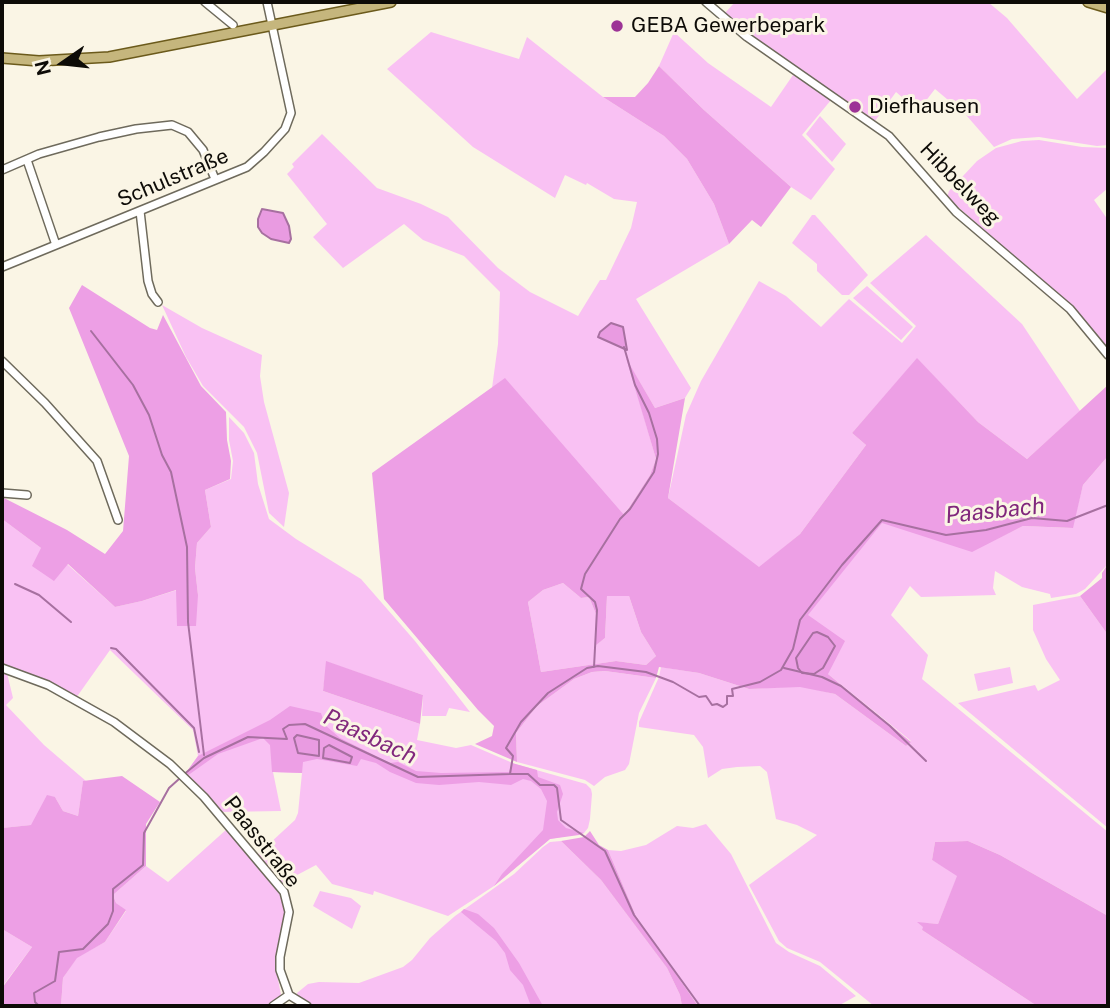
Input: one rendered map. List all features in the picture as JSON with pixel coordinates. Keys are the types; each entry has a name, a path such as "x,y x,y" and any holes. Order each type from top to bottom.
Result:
{"main road":[{"path":"2,58 39,61 109,57 391,2"},
{"path":"1088,2 1108,8"}],"street":[{"path":"205,2 233,25"},
{"path":"267,2 272,25"},
{"name":"Hibbelweg","path":"706,2 757,44 889,136 956,212 1070,309 1108,355"},
{"name":"Schulstraße","path":"2,267 247,167 264,152 285,129 290,120 291,106 272,25"},
{"path":"2,170 39,154 99,137 172,125 188,132 203,150 215,179"},
{"path":"27,160 56,245"},
{"path":"140,211 148,281 158,302"},
{"path":"2,361 54,412 97,461 118,520"},
{"path":"2,493 27,495"},
{"name":"Paasstraße","path":"2,668 48,685 114,722 186,779 284,892 289,912 280,970 289,995"},
{"path":"273,1006 289,995 307,1006"}],"shaded area":[{"path":"735,2 988,2 1007,18 1077,99 1108,68 1108,145 1097,146 1039,137 1012,139 994,147 966,115 935,89 918,111 896,92 875,121 782,58 724,14"},
{"path":"431,32 519,59 527,37 603,97 664,136 687,159 714,204 729,244 636,299 691,388 685,398 655,408 628,362 656,459 650,475 623,516 505,379 492,388 498,344 500,292 464,256 423,240 404,224 343,268 313,237 327,224 287,174 294,167 292,164 322,134 377,188 448,217 498,268 530,292 578,316 600,280 606,280 631,228 637,202 614,199 587,183 586,185 565,175 555,198 473,147 387,69"},
{"path":"674,32 708,63 771,107 793,75 831,100 802,135 835,169 811,200 791,187 659,66"},
{"path":"659,66 791,187 761,227 752,220 729,244 714,204 687,159 664,136 603,97 635,97"},
{"path":"820,116 846,144 832,162 806,134"},
{"path":"1039,140 1108,148 1108,188 1094,200 1108,220 1108,351 1060,298 947,197 949,191 977,161 996,148 1022,141"},
{"path":"262,209 283,213 289,226 289,243 271,239 262,233 258,227 258,219"},
{"path":"812,215 815,215 868,275 849,295 842,295 817,271 817,264 792,243"},
{"path":"926,235 1022,324 1080,411 1027,459 978,422 917,359 852,433 866,445 800,534 759,568 668,498 686,415 701,381 759,281 786,296 821,327 849,299 902,343 916,326 870,283"},
{"path":"82,285 150,328 157,330 163,315 201,386 226,412 230,479 205,490 211,527 197,543 196,626 177,626 176,590 115,607 68,564 54,581 32,566 41,548 2,519 2,497 67,530 105,554 123,531 129,456 69,308"},
{"path":"867,286 913,327 901,340 853,298"},
{"path":"162,305 202,328 262,355 260,376 264,402 289,493 284,527 269,513 257,453 244,427 203,386"},
{"path":"611,323 623,327 627,350 598,337"},
{"path":"626,358 655,408 685,398 668,498 759,567 800,534 866,445 852,433 917,358 978,422 1027,459 1108,385 1108,456 1083,485 1073,528 1023,526 972,552 882,523 808,615 845,641 828,674 911,742 906,746 835,694 800,687 749,689 699,673 659,667 656,678 605,671 592,672 574,679 537,706 516,733 517,762 475,744 492,736 494,726 384,599 372,473 505,378 624,515 650,475 656,459","holes":["563,583 581,598 589,597 596,614 595,646 605,638 607,596 629,596 641,632 656,656 646,665 616,661 541,672 528,602 543,590"]},
{"path":"229,417 244,433 254,453 258,484 269,519 361,579 415,641 470,712 449,708 446,716 422,716 423,695 327,662 323,691 420,724 417,740 456,748 471,745 515,764 586,784 592,794 590,819 584,833 550,839 494,886 448,916 374,891 373,895 332,884 316,865 282,883 257,855 295,820 302,773 273,772 281,811 220,812 185,774 198,756 193,730 110,650 76,698 2,667 2,519 41,548 54,580 67,564 115,607 177,590 198,595 195,568 197,543 211,527 205,490 231,479 233,461"},
{"path":"1108,456 1108,564 1085,589 1076,594 1051,598 1050,594 1022,587 995,571 993,588 996,595 921,597 910,586 891,615 928,655 922,679 1108,832 1108,916 1000,855 968,841 935,842 932,860 958,875 938,924 919,923 924,927 922,930 1037,1006 874,1006 820,962 787,948 779,941 749,885 817,835 776,819 767,772 760,766 737,767 722,769 708,778 703,747 694,735 639,727 661,667 699,673 749,689 800,686 835,694 906,746 911,741 828,674 807,615 882,522 972,551 1023,526 1072,528 1083,485"},
{"path":"1108,564 1108,635 1080,596 1102,578"},
{"path":"563,583 581,598 589,597 596,614 596,645 605,638 607,596 629,596 641,632 656,656 646,665 616,661 541,672 528,602 543,590"},
{"path":"1080,596 1108,635 1108,828 958,703 1035,685 1038,691 1060,680 1046,659 1033,630 1033,605"},
{"path":"813,633 828,637 835,646 823,668 814,674 802,673 796,658"},
{"path":"326,661 423,695 420,724 323,691"},
{"path":"1010,667 1013,683 978,691 974,674"},
{"path":"2,671 7,673 13,698 6,705 44,745 86,781 83,782 78,816 63,811 55,797 32,825 2,828"},
{"path":"605,671 656,678 639,713 629,764 625,770 605,777 594,786 585,780 517,762 516,733 537,706 574,679 592,672"},
{"path":"290,706 321,713 325,725 340,738 390,763 398,762 416,771 509,772 512,763 537,770 538,777 560,785 563,794 557,812 558,820 566,828 584,833 550,839 494,886 543,830 547,801 541,789 531,781 523,779 511,785 479,782 439,785 416,783 376,763 361,759 357,766 317,759 303,762 302,773 272,772 270,745 263,738 218,754 187,776 185,774 198,756 270,720"},
{"path":"297,735 319,740 319,756 298,753 294,738"},
{"path":"329,745 352,757 350,763 323,758 324,748"},
{"path":"122,776 160,802 146,824 146,866 113,895 116,903 126,910 105,942 77,958 63,978 61,1006 2,1006 2,988 32,947 2,929 2,828 31,825 47,795 55,797 63,811 78,816 83,781"},
{"path":"706,824 731,854 776,943 820,966 856,996 838,1006 698,1006 636,916 608,850 621,851 646,845 677,826 693,828"},
{"path":"227,829 282,894 287,912 276,969 281,995 270,1006 61,1006 63,978 77,957 105,942 126,911 116,903 113,895 146,866 168,882"},
{"path":"590,831 599,845 608,850 636,916 698,1006 682,1006 680,995 667,968 601,880 561,841 584,837"},
{"path":"561,841 601,880 667,968 680,995 682,1006 314,1006 298,998 297,993 308,984 359,983 403,967 455,916 514,874 550,842"},
{"path":"968,841 1000,855 1108,916 1108,1006 1037,1006 922,930 923,927 917,922 938,924 957,876 932,860 935,842"},
{"path":"320,891 351,898 361,906 352,929 313,906"},
{"path":"464,909 478,914 494,928 519,963 543,1006 531,1006 523,985 510,970 505,953 496,941 461,912"},
{"path":"2,929 32,947 2,987"}],"waterway":[{"path":"91,331 133,385 149,415 162,455 171,472 187,547 188,622 204,755"},
{"path":"594,667 597,610 595,602 581,589 585,574 654,472 658,454 657,439 649,413 635,385 624,347"},
{"name":"Paasbach","path":"183,775 204,758 248,737 287,739 283,729 289,725 305,724 418,777 510,774 513,756 506,748 521,722 548,693 587,668 598,666 646,672 673,682 699,697 706,696 712,705 723,707 727,704 727,696 733,696 732,689 760,682 781,670 793,649 800,620 842,565 882,520 946,535 986,530 1032,518 1067,521 1108,505"},
{"path":"15,584 39,595 71,622"},
{"path":"111,648 116,649 194,728 199,752"},
{"path":"784,668 822,677 841,686 890,726 926,761"},
{"path":"511,774 528,774 540,785 554,785 557,788 561,820 605,851 634,915 700,1006"},
{"name":"Paasbach","path":"39,1006 35,1002 34,993 55,981 59,952 83,949 108,924 113,911 113,889 143,865 144,833 169,788 179,779"}],"place":[{"name":"GEBA Gewerbepark","path":"617,26"},
{"name":"Diefhausen","path":"855,107"}]}
